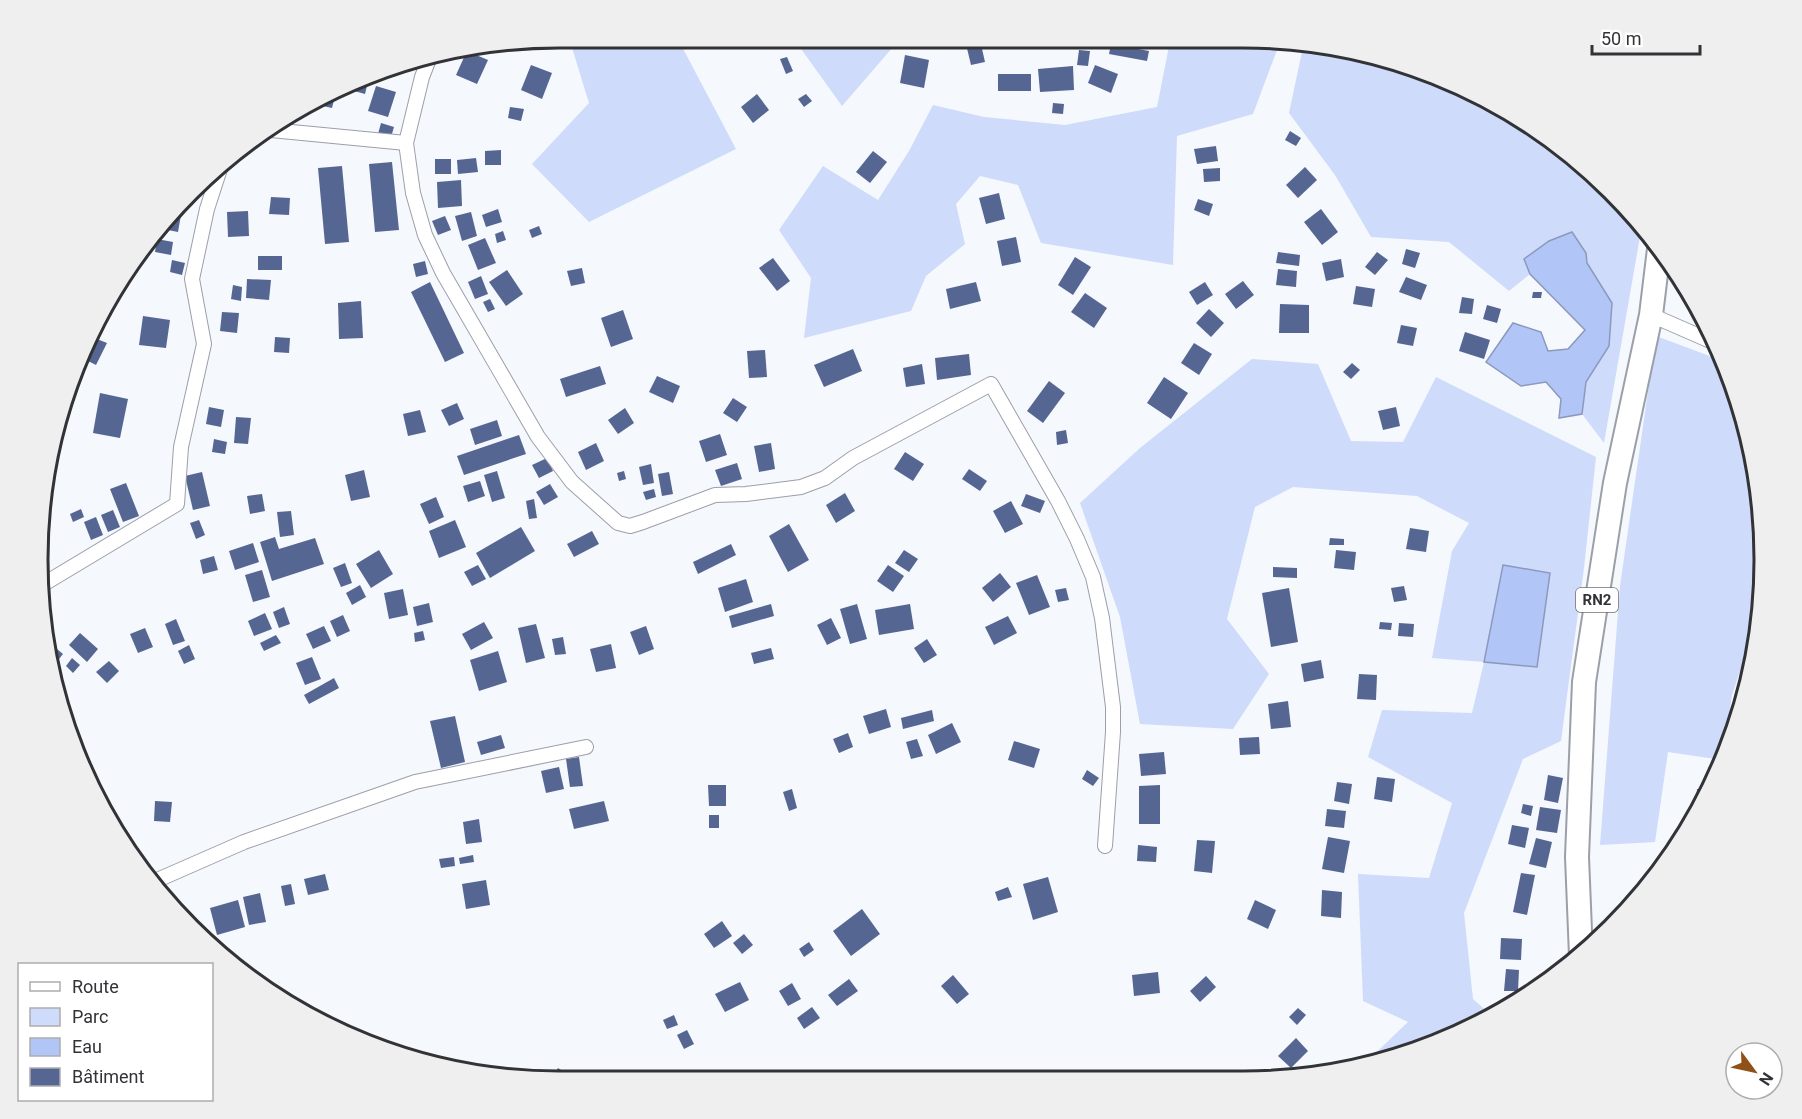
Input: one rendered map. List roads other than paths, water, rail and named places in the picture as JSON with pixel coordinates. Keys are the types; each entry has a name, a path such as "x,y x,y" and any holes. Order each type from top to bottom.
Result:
{"highway":[{"name":"RN2","path":"1580,944 1576,857 1584,682 1615,483 1651,315 1658,261"}],"street":[{"path":"427,65 406,142 413,193 425,235 443,273 538,437 572,482 618,523 630,526 715,495 746,494 801,487 825,478 853,458 991,384 1058,501 1093,577 1102,618 1113,706 1105,846"},
{"path":"280,131 406,142"},
{"path":"49,581 177,504 181,447 204,344 192,279 215,181"},
{"path":"1651,315 1703,338"},
{"path":"160,879 244,842 415,782 586,747"}],"water":[{"path":"1572,232 1586,253 1587,263 1612,303 1609,346 1586,382 1582,414 1559,418 1561,399 1546,382 1521,386 1486,362 1513,323 1541,332 1548,351 1568,349 1585,330 1530,274 1524,259 1549,241"},
{"path":"1503,565 1550,573 1537,667 1484,662"}]}
